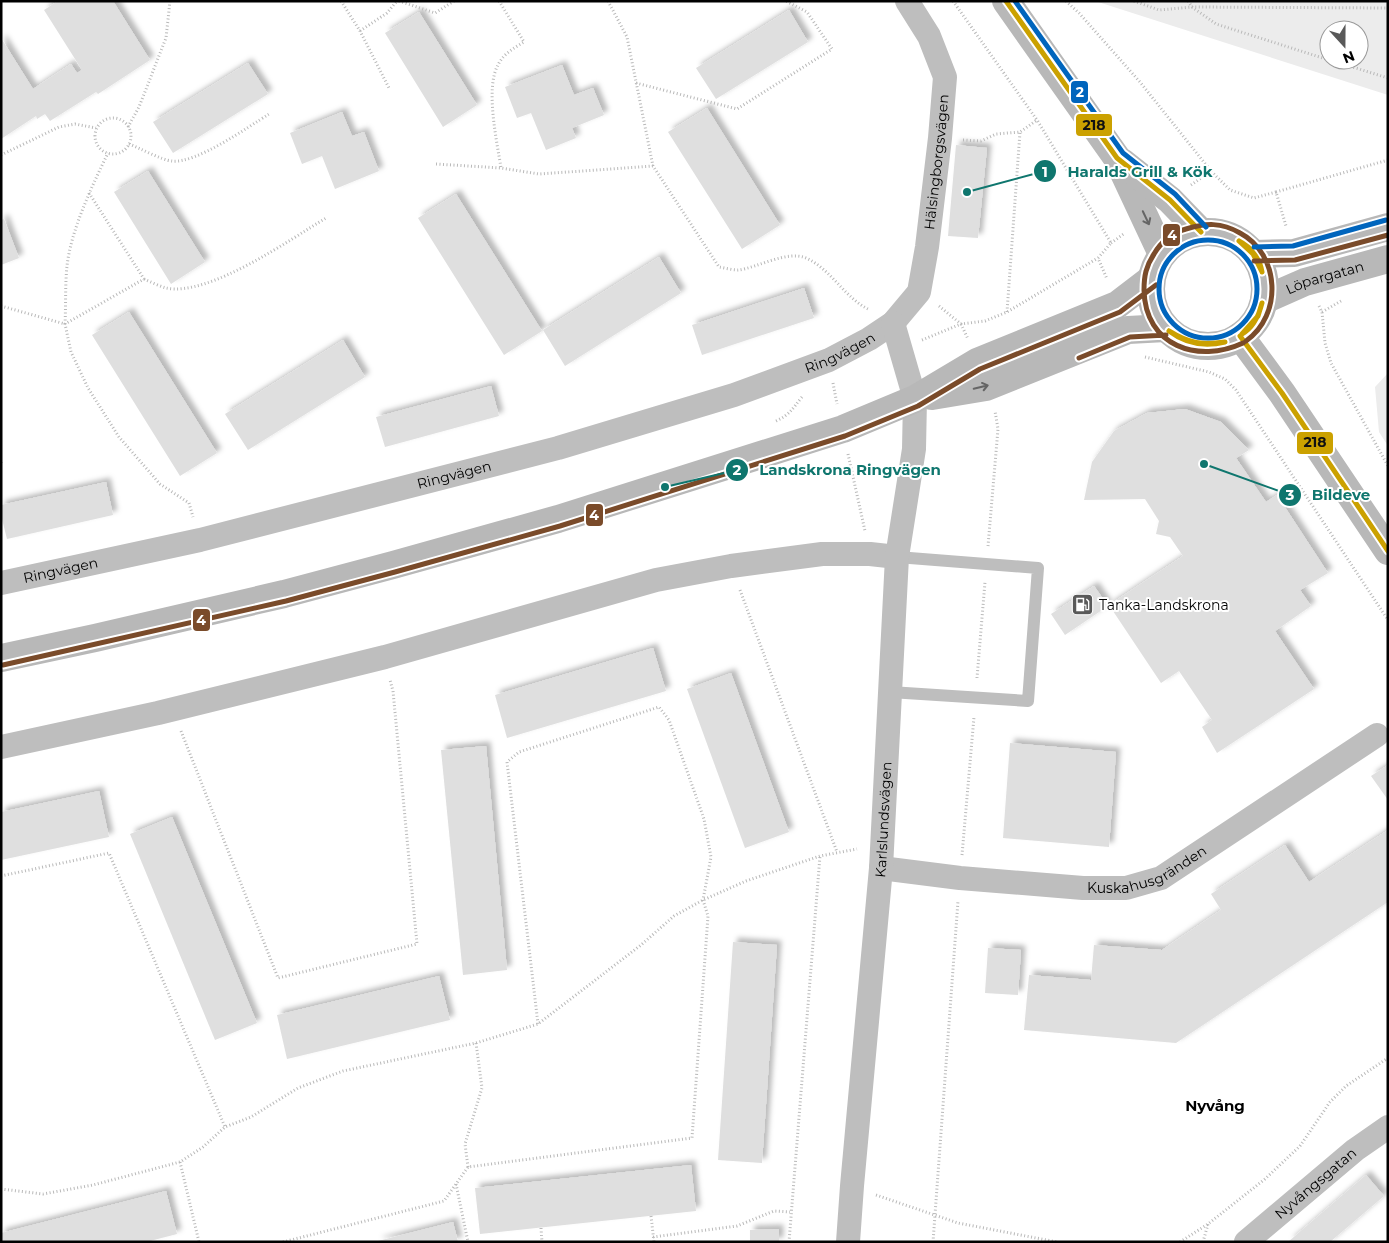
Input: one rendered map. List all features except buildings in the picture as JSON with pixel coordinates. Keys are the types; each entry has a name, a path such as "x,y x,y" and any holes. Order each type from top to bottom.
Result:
{"main road":[{"path":"1006,1 1117,158 1162,254"},
{"path":"1117,158 1170,200 1201,232"},
{"path":"1254,254 1294,253 1388,227"},
{"path":"1201,232 1221,232 1247,246 1254,254 1264,276 1264,300 1262,309 1253,324 1240,336 1218,345 1207,346 1185,341 1166,328 1156,313 1151,296 1151,279 1155,266 1162,254 1180,239 1201,232"},
{"name":"Löpargatan","path":"1264,300 1305,282 1388,258"},
{"path":"981,374 1117,305 1151,279"},
{"path":"1,658 237,605 384,568 558,519 843,429 981,374 1128,330 1166,328"},
{"path":"1240,336 1282,393 1388,551"}],"street":[{"name":"Hälsingborgsvägen","path":"894,323 919,292 927,247 945,77 929,36 907,1"},
{"name":"Karlslundsvägen","path":"848,1242 882,857 897,557 914,449 915,399 894,323"},
{"name":"Ringvägen","path":"1,584 200,540 558,448 734,395 835,370 869,339 894,323"},
{"path":"1,747 174,710 385,657 656,580 731,566 822,554 870,554 897,557"},
{"name":"Kuskahusgränden","path":"882,857 960,878 1083,888 1126,888 1161,878 1377,735"},
{"name":"Nyvångsgatan","path":"1246,1242 1355,1150 1388,1127"}],"lane":[{"path":"890,692 1028,701 1038,568 897,557"}],"path":[{"path":"128,127 139,107 166,38 170,1"},
{"path":"341,1 360,31 388,88"},
{"path":"360,31 387,13 398,1 435,13 454,1"},
{"path":"500,1 524,42 507,52 498,65 492,81 501,168"},
{"path":"608,1 627,37 653,166 719,267 738,270 787,257 804,257 817,265 856,303 894,323"},
{"path":"636,82 737,109 832,49 807,12 786,1"},
{"path":"1066,1 1079,12 1140,82 1211,171 1230,190 1254,198 1388,160"},
{"path":"1134,1 1159,10 1192,7 1388,8"},
{"path":"1188,1 1192,7 1216,24 1319,57"},
{"path":"1362,70 1388,78"},
{"path":"129,144 172,161 190,159 269,114"},
{"path":"114,118 120,120 128,127 131,137 129,144 125,150 118,153 108,153 102,150 96,142 96,128 104,120 114,118"},
{"path":"940,138 980,141 996,134 1020,132 1037,120"},
{"path":"1,155 59,127 75,124 96,128"},
{"path":"1007,312 1020,132"},
{"path":"108,153 89,193 77,225 67,265 65,324 71,352 88,388 119,437 160,484 188,503 200,540"},
{"path":"436,164 501,168 539,174 653,166"},
{"path":"1276,192 1294,253"},
{"path":"89,193 144,279 167,288 186,288 210,282 241,268 326,218"},
{"path":"901,349 962,324 985,320 1007,312 1098,258"},
{"path":"1,306 65,324 144,279"},
{"path":"1305,282 1322,312 1325,343 1331,363 1388,466"},
{"path":"919,292 962,324 995,408 998,429 960,878 932,1242"},
{"path":"835,370 833,384 870,554"},
{"path":"833,384 835,370"},
{"path":"824,387 833,384"},
{"path":"773,422 793,410 805,393"},
{"path":"731,566 837,852"},
{"path":"174,710 184,740 278,978 417,944 393,691 385,657"},
{"path":"468,1167 692,1138 708,916 703,900 711,856 704,819 669,720 660,707 519,752 507,762 538,1024"},
{"path":"1,1189 43,1194 93,1185 180,1162 203,1147 225,1127 251,1116 298,1088 343,1071 476,1043 538,1024 641,945 674,916 703,900 746,881 837,852 882,857"},
{"path":"1,876 108,853 225,1127"},
{"path":"789,1242 820,856"},
{"path":"283,1242 444,1200 468,1167 465,1144 482,1088 476,1043"},
{"path":"1180,1242 1208,1224 1265,1179 1300,1146 1330,1102 1346,1086 1388,1058"},
{"path":"180,1162 199,1242"},
{"path":"456,1184 468,1242"},
{"path":"852,1186 958,1223 1057,1242"},
{"path":"653,1236 737,1226 774,1211 790,1212"},
{"path":"650,1216 654,1242"},
{"path":"1203,1242 1208,1224"},
{"path":"541,1228 542,1242"}],"shaded area":[{"path":"1095,1 1388,1 1388,95"},
{"path":"1388,373 1388,446 1379,432 1375,387"}],"transit line":[{"name":"218","path":"1006,1 1117,158 1170,200 1201,232"},
{"name":"2","path":"1015,1 1123,153 1175,194 1206,227"},
{"name":"2","path":"1254,247 1293,246 1386,220"},
{"name":"4","path":"1243,343 1226,349 1192,350 1177,345 1164,337 1154,325 1147,309 1144,290 1145,276 1147,267 1157,250 1172,236 1193,227 1220,225 1240,233 1253,243 1263,255 1272,285 1271,301 1266,316 1258,330 1246,341"},
{"name":"4","path":"1254,261 1295,260 1388,235"},
{"name":"2","path":"1208,240 1227,244 1242,255 1253,270 1257,289 1253,308 1242,323 1227,334 1208,338 1189,334 1174,323 1163,308 1159,289 1163,270 1174,255 1189,244 1208,240"},
{"name":"218","path":"1239,241 1254,254 1262,272"},
{"name":"218","path":"1239,241 1253,254 1262,272"},
{"name":"4","path":"3,665 286,601 395,572 560,526 845,436 918,406 980,369 1120,312 1156,285"},
{"name":"218","path":"1242,334 1258,316 1262,303"},
{"name":"218","path":"1242,334 1255,321 1262,303"},
{"name":"218","path":"1169,331 1190,341 1225,342"},
{"name":"218","path":"1169,331 1189,342 1203,344 1225,342"},
{"name":"4","path":"1079,358 1130,337 1166,335"},
{"name":"218","path":"1240,336 1282,393 1388,551"}],"place":[{"name":"Haralds Grill & Kök","path":"967,192"},
{"name":"Bildeve","path":"1204,464"},
{"name":"Landskrona Ringvägen","path":"665,487"},
{"name":"Tanka-Landskrona","path":"1083,605"}],"district":[{"name":"Nyvång","path":"1215,1106"}]}
